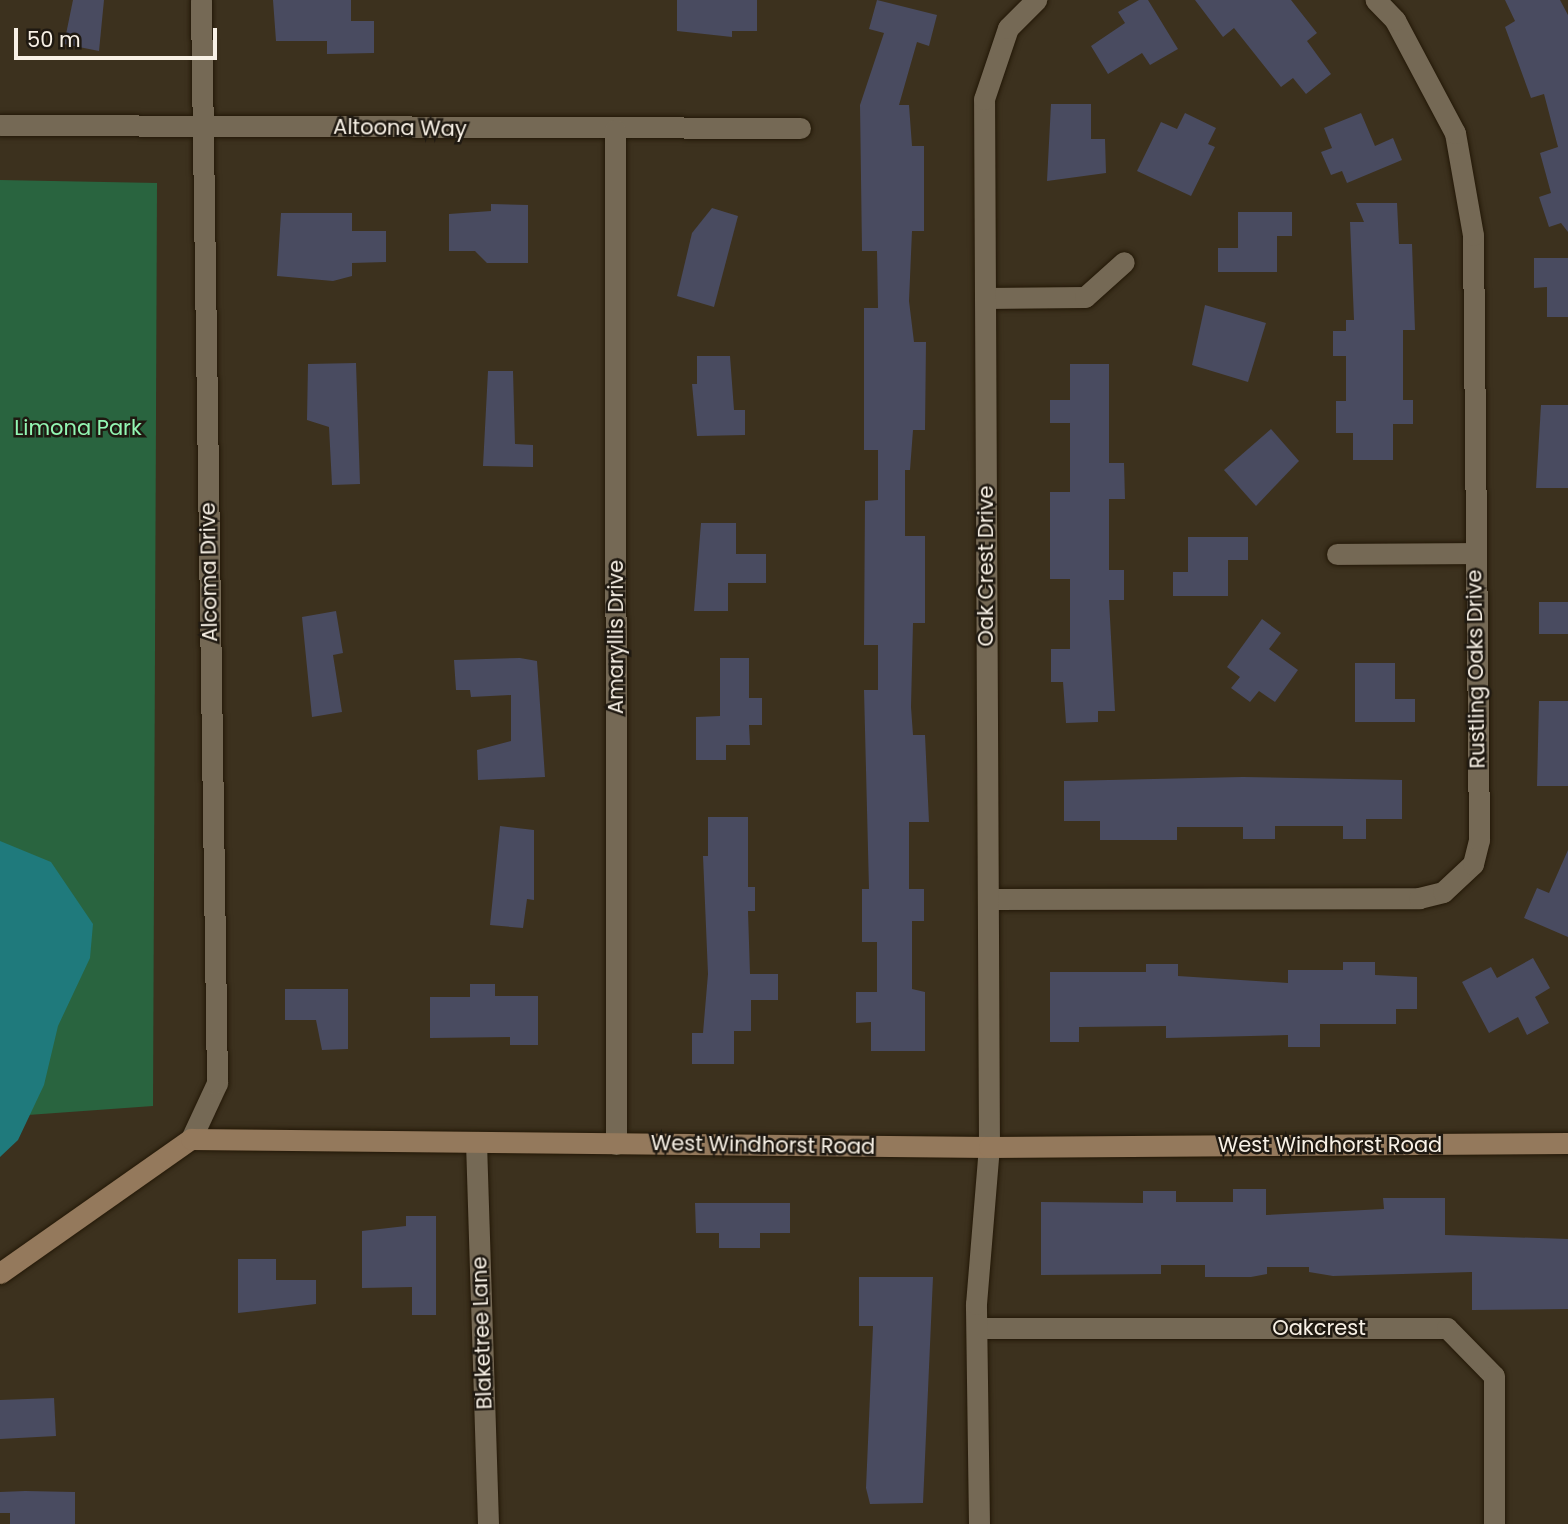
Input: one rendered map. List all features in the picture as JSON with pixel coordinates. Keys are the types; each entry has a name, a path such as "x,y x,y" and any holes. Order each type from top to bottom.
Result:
{"street":[{"name":"Alcoma Drive","path":"191,1139 217,1083 201,0"},
{"name":"Oak Crest Drive","path":"989,1147 984,99 1008,29 1035,0"},
{"name":"Rustling Oaks Drive","path":"988,899 1419,898 1443,892 1473,864 1479,840 1474,553 1473,235 1455,133 1395,20 1376,0"},
{"name":"Altoona Way","path":"0,125 615,130 800,128"},
{"name":"Amaryllis Drive","path":"615,130 616,1144"},
{"path":"985,298 1084,297 1124,262"},
{"path":"1337,554 1474,553"},
{"path":"0,1273 191,1139"},
{"name":"West Windhorst Road","path":"191,1139 989,1147 1568,1143"},
{"name":"Blaketree Lane","path":"475,1142 488,1524"},
{"path":"979,1524 977,1328 989,1147"},
{"name":"Oakcrest","path":"977,1328 1447,1328 1494,1376 1494,1524"}],"green space":[{"name":"Limona Park","path":"0,180 157,183 153,1106 0,1117"}],"water":[{"path":"0,841 51,862 93,924 90,958 58,1026 44,1085 18,1140 0,1157"}],"building":[{"path":"73,0 104,0 99,51 64,44"},
{"path":"273,0 351,0 351,21 374,21 374,53 327,54 327,41 276,41"},
{"path":"677,0 757,0 757,31 732,31 732,37 677,31"},
{"path":"877,0 937,15 929,46 917,42 899,105 909,105 912,146 924,146 924,231 912,231 909,301 914,342 926,342 925,430 913,430 910,470 905,470 905,536 925,536 925,623 913,623 911,707 913,735 925,735 929,822 909,822 909,889 924,889 924,921 912,921 912,989 925,992 925,1051 871,1051 871,1022 856,1023 856,992 877,992 877,942 862,942 862,889 869,889 864,690 878,690 878,645 864,645 865,501 878,500 878,450 864,450 864,308 878,308 877,251 862,251 860,105 884,33 869,29"},
{"path":"1139,0 1148,0 1178,49 1150,65 1142,53 1108,74 1091,46 1125,23 1118,12"},
{"path":"1195,0 1291,0 1317,33 1307,41 1331,74 1306,94 1293,78 1281,87 1234,28 1223,37"},
{"path":"1505,0 1560,0 1568,15 1568,232 1561,223 1549,227 1539,197 1551,193 1540,153 1558,147 1544,94 1531,98 1505,27 1515,21"},
{"path":"1051,104 1091,104 1091,139 1105,139 1106,173 1047,181"},
{"path":"1185,113 1216,128 1208,144 1215,147 1191,196 1137,171 1161,122 1177,129"},
{"path":"1361,113 1375,146 1393,138 1402,160 1347,183 1342,171 1331,175 1321,152 1332,148 1324,128"},
{"path":"1356,203 1397,203 1399,244 1412,244 1415,330 1403,330 1403,400 1413,400 1413,424 1393,424 1393,460 1353,460 1353,433 1336,433 1336,401 1346,401 1346,356 1333,356 1333,331 1346,331 1346,320 1354,320 1350,222 1364,222"},
{"path":"491,204 528,205 528,263 487,263 475,251 449,251 449,214 491,211"},
{"path":"712,208 738,216 714,307 677,296 692,233"},
{"path":"1238,212 1292,212 1292,236 1277,236 1277,272 1218,272 1218,248 1238,248"},
{"path":"281,213 352,213 352,231 386,231 386,262 352,263 352,276 333,281 277,276"},
{"path":"1534,258 1568,258 1568,317 1547,317 1547,287 1534,288"},
{"path":"1205,305 1266,323 1248,382 1192,365"},
{"path":"697,356 730,356 734,410 745,410 745,435 697,436 692,384 697,384"},
{"path":"356,363 360,484 332,485 329,427 307,420 308,364"},
{"path":"1070,364 1109,364 1109,463 1124,463 1125,499 1109,499 1109,570 1124,570 1124,600 1109,600 1115,711 1098,711 1098,722 1066,723 1063,682 1051,682 1051,649 1070,649 1070,579 1050,579 1050,492 1070,492 1070,423 1050,423 1050,400 1070,400"},
{"path":"488,371 513,371 515,444 533,445 533,467 483,466"},
{"path":"1541,405 1568,405 1568,488 1536,488"},
{"path":"1271,429 1299,461 1256,506 1224,470"},
{"path":"701,523 736,523 736,554 766,554 766,583 728,583 728,611 694,611"},
{"path":"1188,537 1248,537 1248,560 1228,560 1228,596 1173,596 1173,572 1188,572"},
{"path":"1539,602 1568,602 1568,634 1539,634"},
{"path":"336,611 343,653 333,655 342,712 312,717 302,617"},
{"path":"1262,619 1281,633 1269,649 1298,670 1275,702 1259,691 1250,702 1231,688 1240,677 1227,667"},
{"path":"520,658 537,661 545,777 478,780 477,750 511,741 511,695 471,697 470,690 456,690 454,660"},
{"path":"720,658 749,658 749,698 762,698 762,725 749,725 750,745 726,745 726,760 696,760 696,717 720,716"},
{"path":"1355,663 1395,663 1395,699 1415,699 1415,722 1355,722"},
{"path":"1539,701 1568,701 1568,786 1537,786"},
{"path":"1243,777 1402,780 1402,819 1366,819 1366,839 1343,839 1343,826 1275,826 1275,839 1243,839 1243,827 1177,827 1177,840 1100,840 1100,821 1064,821 1064,781"},
{"path":"708,817 748,817 748,887 755,887 755,911 748,911 750,974 778,974 778,1000 751,1000 751,1031 734,1031 734,1064 692,1064 692,1033 703,1033 708,974 703,856 708,856"},
{"path":"500,826 534,830 534,900 527,899 523,928 490,925"},
{"path":"1568,850 1568,937 1524,918 1537,888 1549,893"},
{"path":"1533,958 1550,988 1535,997 1549,1023 1527,1035 1518,1017 1489,1033 1462,982 1491,967 1497,978"},
{"path":"1343,962 1375,962 1375,975 1417,977 1417,1009 1396,1009 1396,1024 1320,1024 1320,1047 1288,1047 1288,1035 1166,1038 1166,1026 1079,1027 1079,1042 1050,1042 1050,972 1146,972 1146,964 1178,964 1178,976 1288,983 1288,970 1343,970"},
{"path":"470,984 495,984 495,996 538,996 538,1045 510,1045 510,1037 430,1038 430,997 470,997"},
{"path":"285,989 348,989 348,1049 322,1050 316,1020 285,1020"},
{"path":"1233,1189 1266,1189 1266,1215 1384,1209 1383,1198 1445,1198 1445,1235 1568,1239 1568,1309 1472,1310 1472,1272 1333,1276 1309,1272 1309,1267 1267,1267 1267,1274 1251,1277 1205,1277 1205,1265 1161,1265 1161,1274 1041,1275 1041,1202 1143,1203 1143,1191 1176,1191 1176,1202 1233,1202"},
{"path":"695,1203 790,1203 790,1233 760,1233 760,1248 719,1248 719,1233 696,1233"},
{"path":"406,1216 436,1216 436,1315 412,1315 412,1287 362,1288 362,1231 406,1226"},
{"path":"238,1259 276,1259 276,1280 316,1280 316,1304 238,1313"},
{"path":"859,1277 933,1277 923,1503 870,1504 866,1488 873,1326 859,1326"},
{"path":"54,1398 56,1436 0,1439 0,1400"},
{"path":"0,1492 75,1492 75,1524 10,1524 10,1513 0,1513"}]}
